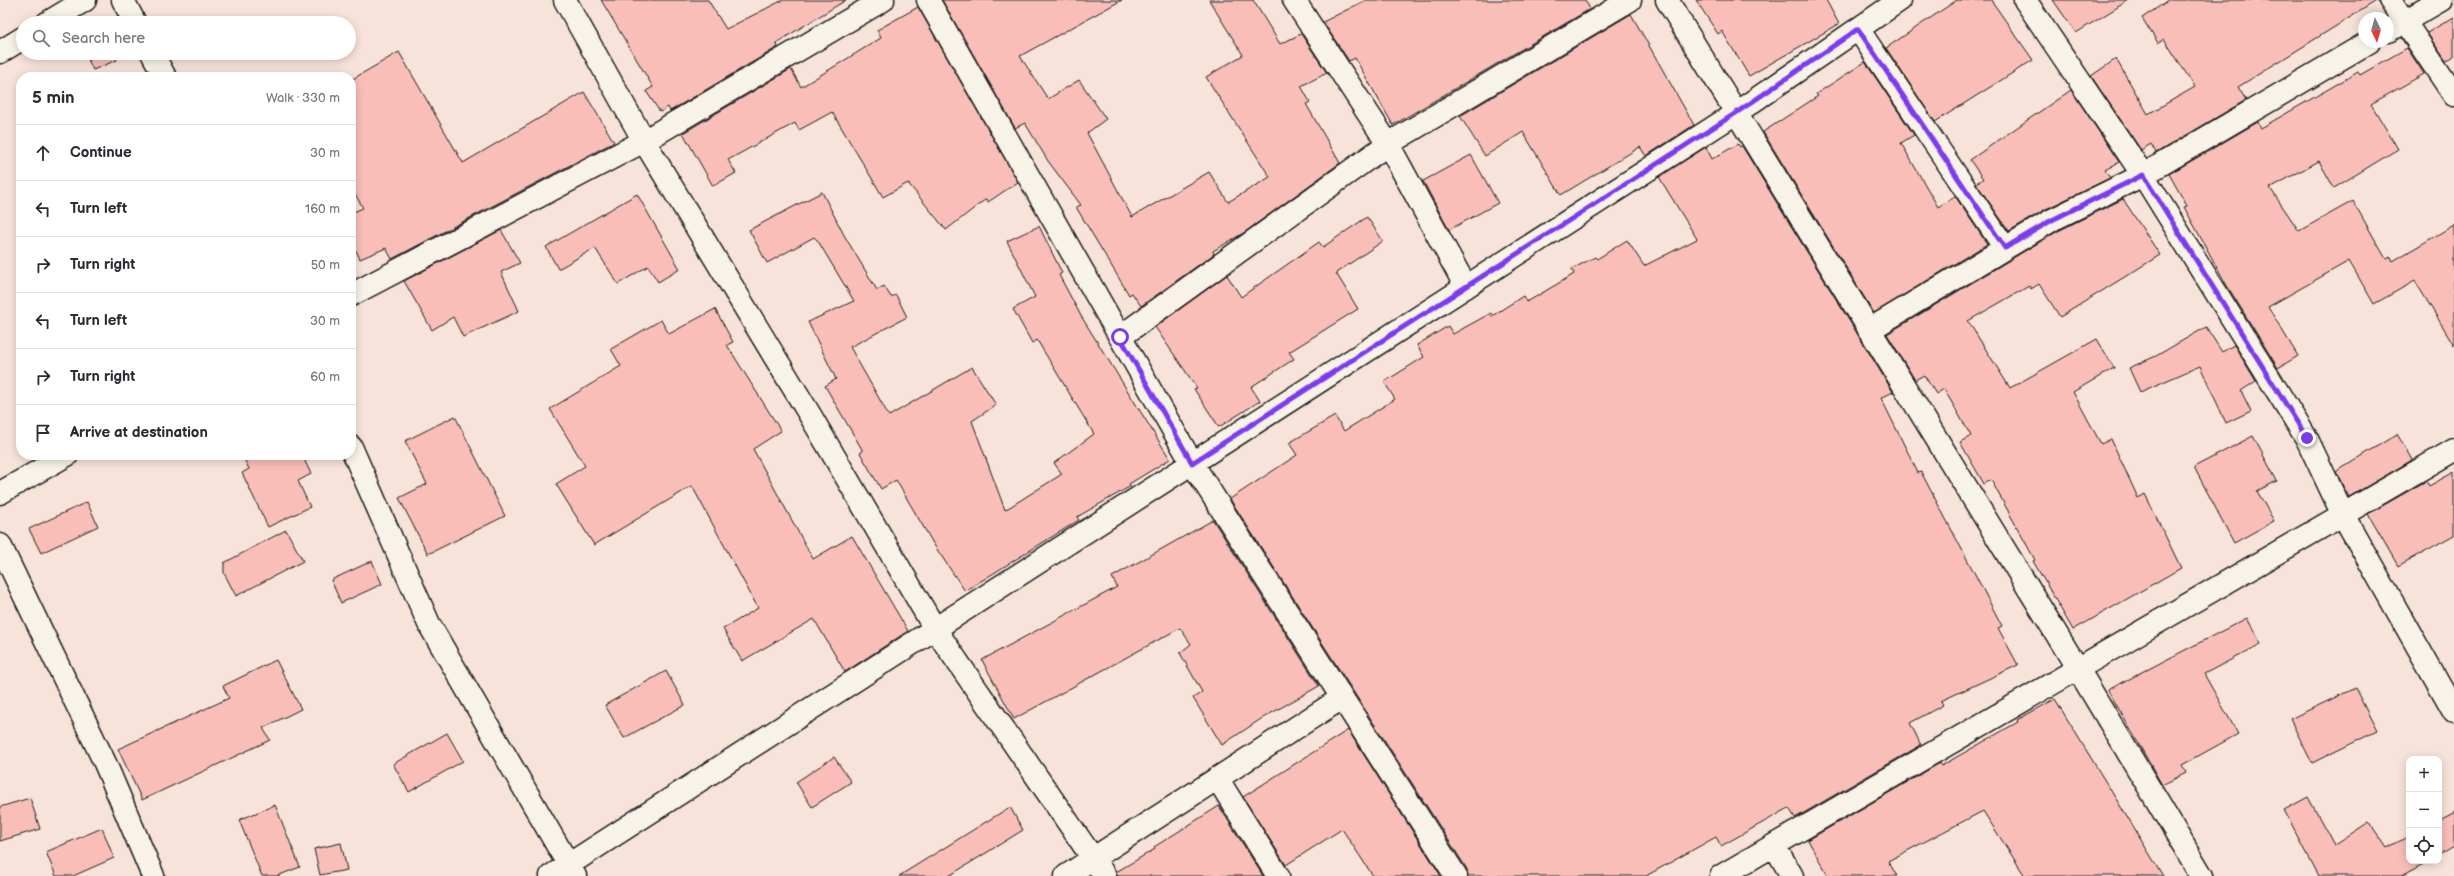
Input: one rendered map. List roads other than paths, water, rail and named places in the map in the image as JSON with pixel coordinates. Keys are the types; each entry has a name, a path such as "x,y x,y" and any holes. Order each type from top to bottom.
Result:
{"street":[{"path":"59,16 85,0"},
{"path":"123,0 131,16"},
{"path":"564,0 644,141 810,415 935,629 1105,876"},
{"path":"356,292 644,141 883,0"},
{"path":"928,0 1192,463 1456,876"},
{"path":"1294,0 1388,144 1466,287"},
{"path":"1120,337 1388,144 1630,0"},
{"path":"1667,0 2078,669 2202,876"},
{"path":"356,458 429,624 565,872 935,629 1736,113 1900,0"},
{"path":"2025,0 2143,175 2307,438 2343,514 2454,710"},
{"path":"2390,0 2396,26 2454,95"},
{"path":"2396,26 2441,0"},
{"path":"1858,29 2005,248"},
{"path":"0,52 16,42"},
{"path":"1869,330 2052,220 2143,175 2359,48"},
{"path":"156,60 162,72"},
{"path":"1721,876 2454,450"},
{"path":"0,493 58,460"},
{"path":"0,545 105,763 153,876"},
{"path":"1066,876 1093,857 1342,698"},
{"path":"1217,778 1278,876"},
{"path":"1774,845 1792,876"}]}
